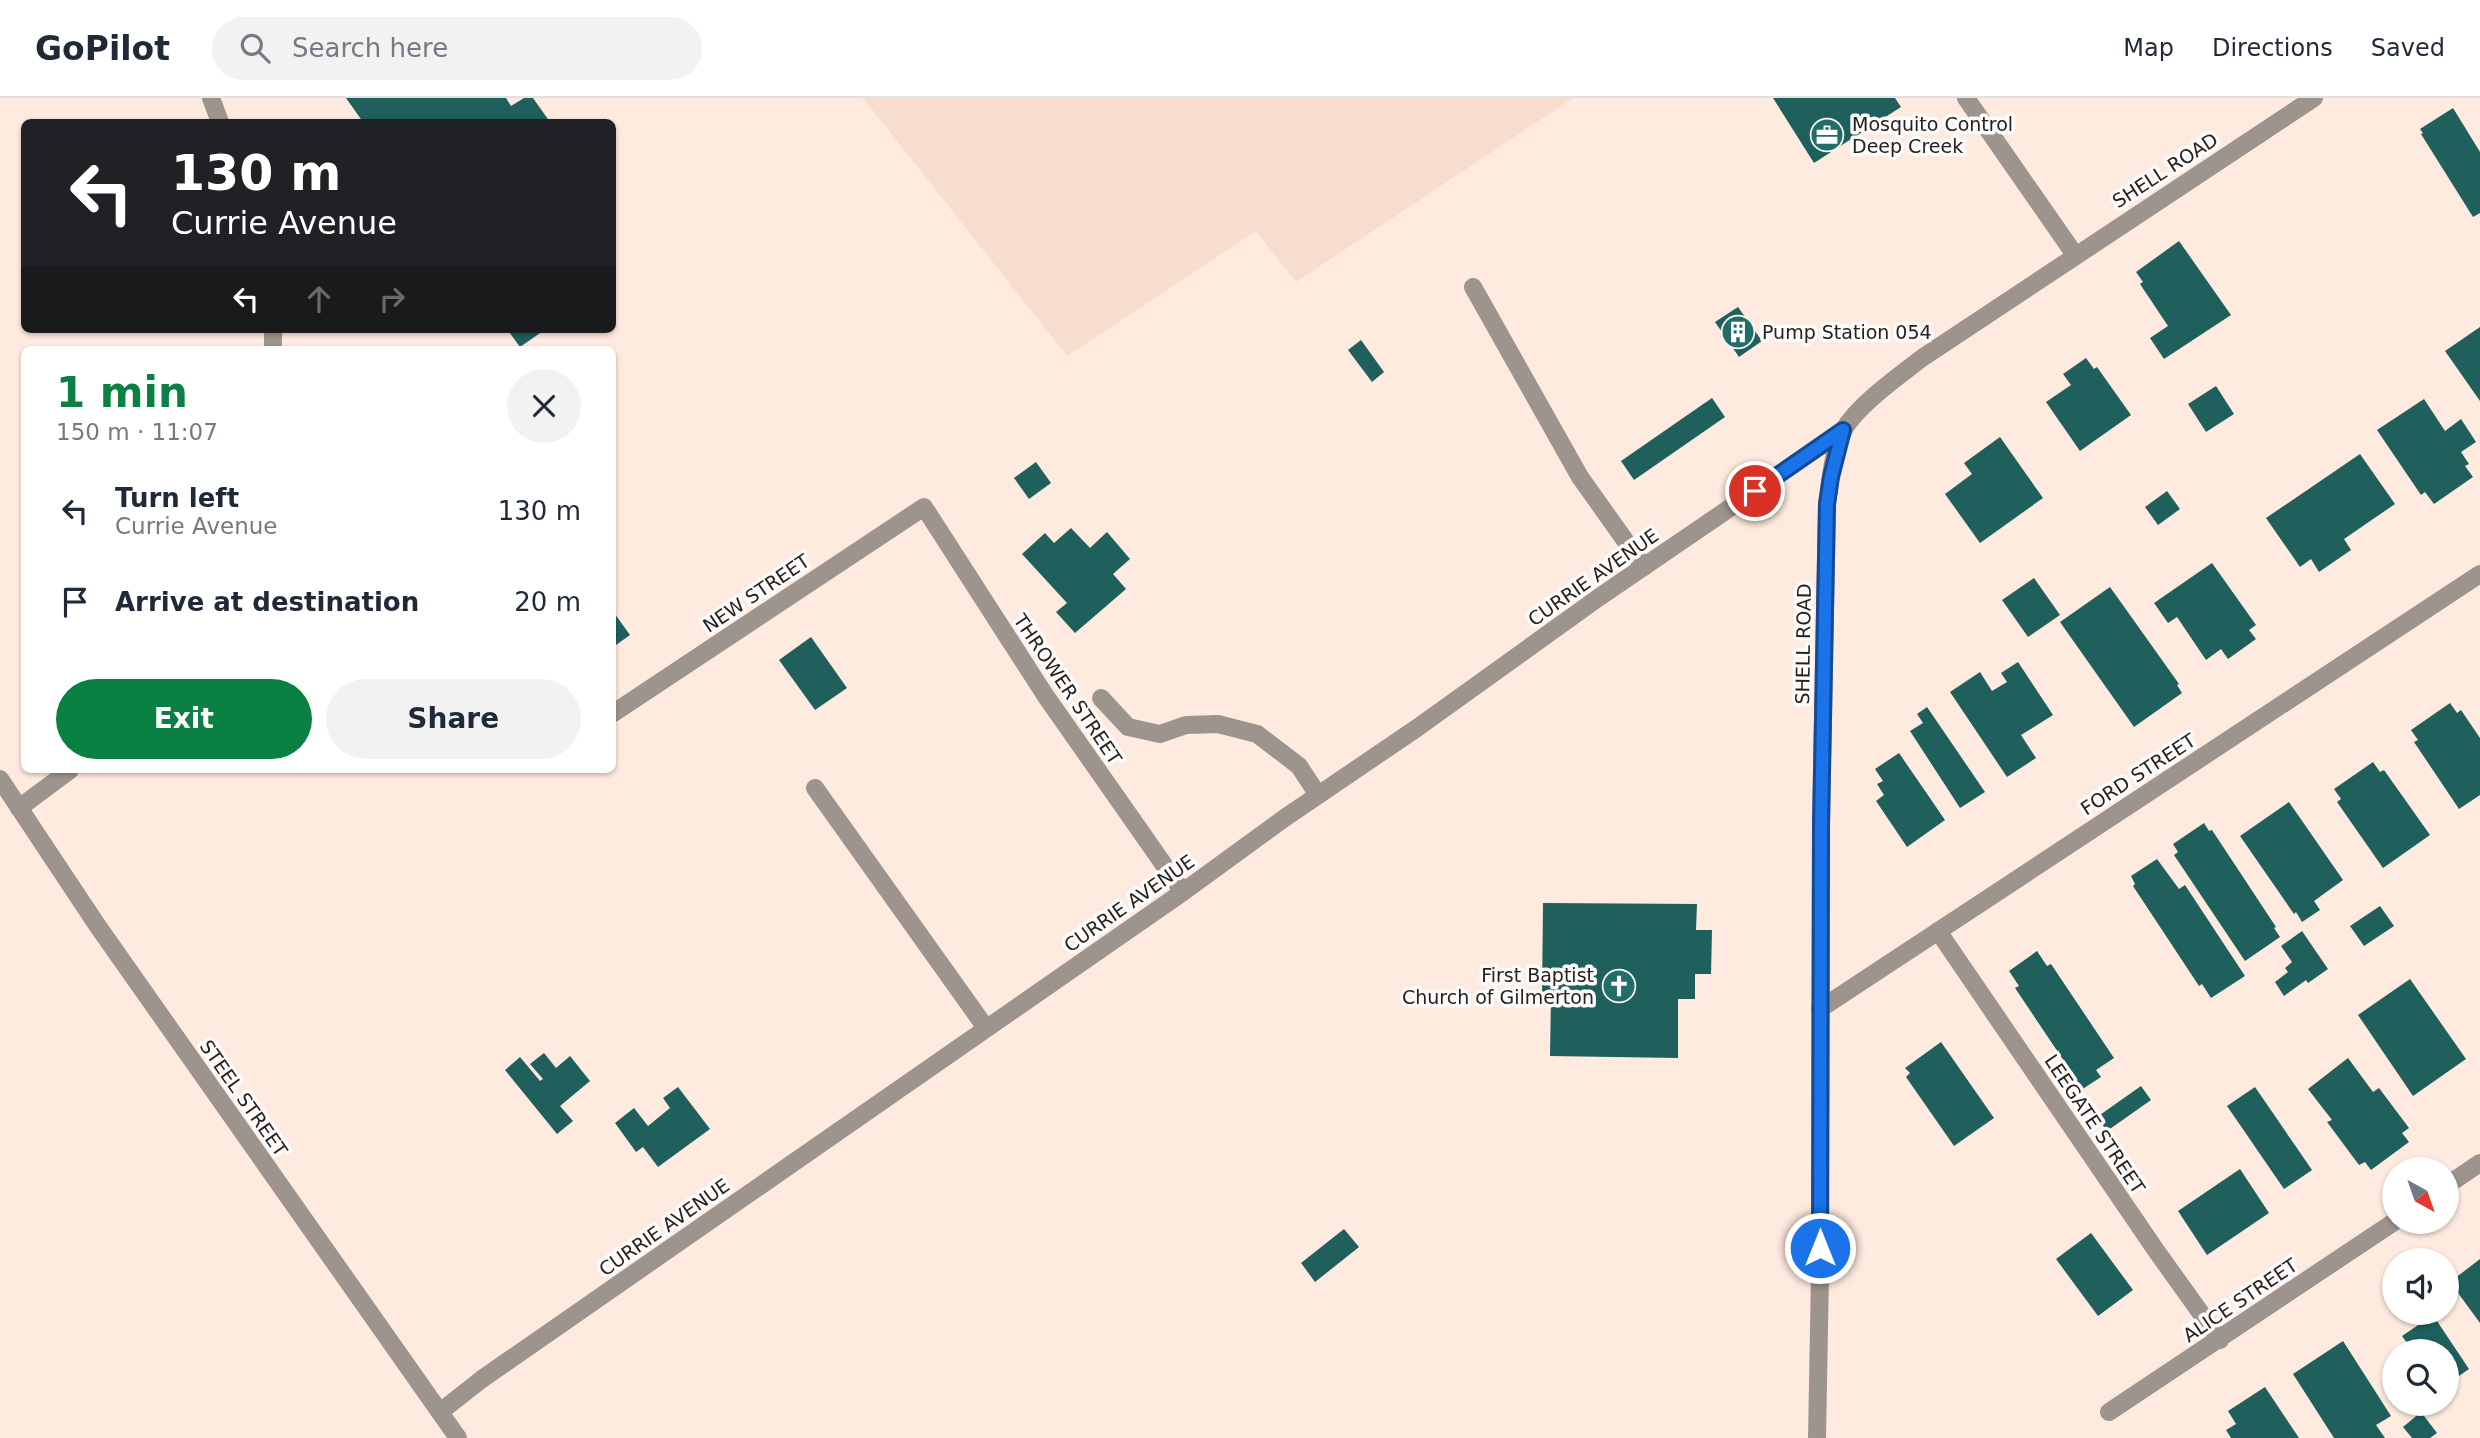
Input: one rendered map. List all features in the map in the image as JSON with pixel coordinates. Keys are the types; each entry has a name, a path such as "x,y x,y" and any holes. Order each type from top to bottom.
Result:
{"street":[{"path":"211,98 219,119"},
{"path":"1966,98 2075,255"},
{"name":"SHELL ROAD","path":"1817,1438 1821,1274 1821,825 1827,504 1833,466 1843,430 1885,388 1922,358 2314,98"},
{"path":"1473,287 1580,477 1644,567"},
{"name":"CURRIE AVENUE","path":"440,1412 482,1379 1843,430"},
{"name":"NEW STREET","path":"616,711 924,507"},
{"name":"THROWER STREET","path":"924,507 1045,695 1183,892"},
{"name":"FORD STREET","path":"1820,1009 2480,574"},
{"path":"1101,698 1128,727 1160,734 1186,726 1218,724 1257,734 1299,766 1318,795"},
{"path":"19,807 66,773"},
{"name":"STEEL STREET","path":"0,779 97,925 458,1438"},
{"path":"815,788 986,1028"},
{"name":"LEEGATE STREET","path":"1938,931 2155,1249 2220,1339"},
{"path":"2459,1177 2480,1163"},
{"name":"ALICE STREET","path":"2109,1412 2382,1230"}],"shaded area":[{"path":"863,98 1573,98 1296,282 1256,231 1067,356"}],"building":[{"path":"346,98 506,98 511,106 524,98 533,98 548,119 361,119"},
{"name":"Mosquito Control Deep Creek","path":"1773,98 1895,98 1901,107 1814,163"},
{"path":"2453,108 2480,152 2480,213 2473,217 2420,129"},
{"path":"2179,241 2231,315 2164,359 2150,338 2168,326 2140,284 2143,282 2136,272"},
{"name":"Pump Station 054","path":"1738,307 1762,341 1739,357 1715,322"},
{"path":"2480,327 2480,401 2445,351"},
{"path":"510,333 540,333 521,346"},
{"path":"1361,340 1384,372 1372,382 1348,350"},
{"path":"2086,358 2094,369 2097,367 2131,415 2080,451 2046,402 2071,385 2063,374"},
{"path":"2216,386 2234,414 2206,432 2188,404"},
{"path":"1712,398 1725,417 1634,480 1621,461"},
{"path":"2424,399 2445,431 2461,419 2476,442 2461,452 2469,464 2465,466 2473,477 2434,504 2425,492 2421,495 2377,430"},
{"path":"2000,437 2043,498 1980,543 1945,494 1972,474 1964,463"},
{"path":"2360,454 2395,504 2344,539 2351,550 2319,572 2311,559 2300,567 2266,518"},
{"path":"1036,462 1051,483 1029,499 1014,478"},
{"path":"2167,491 2180,509 2158,525 2145,507"},
{"path":"1071,528 1090,548 1107,532 1130,559 1113,574 1126,589 1075,633 1056,612 1067,603 1022,554 1045,533 1054,543"},
{"path":"2212,563 2256,625 2249,630 2256,639 2228,659 2221,649 2206,660 2177,617 2168,623 2154,603"},
{"path":"2034,578 2060,615 2028,637 2002,600"},
{"path":"2110,587 2179,684 2177,685 2182,693 2134,727 2060,622"},
{"path":"616,616 630,635 616,645"},
{"path":"811,637 847,688 815,710 779,660"},
{"path":"2018,662 2053,715 2021,735 2036,758 2007,777 1950,692 1980,672 1992,691 2007,682 2001,673"},
{"path":"2450,703 2457,713 2461,710 2480,738 2480,795 2459,809 2414,742 2418,740 2411,730"},
{"path":"1927,707 1985,792 1960,808 1910,731 1923,723 1917,714"},
{"path":"1899,753 1945,820 1907,847 1876,801 1884,795 1877,784 1883,781 1875,769"},
{"path":"2373,762 2380,772 2384,770 2430,835 2383,868 2337,802 2341,799 2334,789"},
{"path":"2289,802 2343,880 2314,901 2320,910 2302,922 2240,836"},
{"path":"2204,823 2209,831 2212,830 2280,937 2245,961 2174,855 2178,852 2173,844"},
{"path":"2157,859 2179,889 2185,885 2245,976 2211,998 2202,984 2199,986 2133,886 2135,884 2131,876"},
{"name":"First Baptist Church of Gilmerton","path":"1543,903 1697,904 1696,930 1712,930 1711,974 1695,974 1695,999 1678,999 1678,1058 1550,1056 1551,997 1542,997"},
{"path":"2380,906 2394,926 2364,946 2350,926"},
{"path":"2302,931 2328,969 2308,983 2306,980 2284,996 2275,982 2288,972 2285,968 2292,962 2281,946"},
{"path":"2037,951 2047,966 2051,964 2114,1058 2096,1070 2101,1077 2078,1092 2063,1069 2068,1067 2015,988 2019,986 2009,971"},
{"path":"2410,979 2466,1059 2413,1096 2358,1015"},
{"path":"1941,1042 1994,1118 1954,1146 1906,1077 1910,1073 1905,1068"},
{"path":"544,1053 556,1068 570,1056 590,1081 560,1106 573,1121 557,1134 505,1070 520,1057 540,1081 543,1079 530,1064"},
{"path":"2348,1058 2373,1092 2379,1088 2409,1128 2402,1133 2409,1142 2389,1157 2382,1157 2382,1162 2371,1170 2365,1162 2359,1165 2327,1122 2332,1120 2308,1089"},
{"path":"2141,1086 2151,1100 2107,1131 2097,1117"},
{"path":"678,1087 710,1129 658,1167 643,1147 636,1152 615,1123 634,1108 648,1126 670,1108 663,1098"},
{"path":"2255,1087 2312,1170 2284,1189 2227,1106"},
{"path":"2240,1169 2269,1213 2207,1255 2178,1211"},
{"path":"1344,1229 1359,1247 1315,1282 1301,1263"},
{"path":"2091,1233 2133,1290 2098,1316 2056,1259"},
{"path":"2480,1259 2480,1323 2459,1294 2459,1275"},
{"path":"2418,1325 2440,1325 2449,1339 2404,1339 2402,1336"},
{"path":"2343,1341 2382,1402 2382,1416 2391,1416 2376,1425 2385,1438 2334,1438 2293,1374"},
{"path":"2459,1354 2469,1369 2459,1376"},
{"path":"2265,1387 2299,1438 2231,1438 2226,1430 2236,1424 2228,1411"},
{"path":"2416,1416 2424,1416 2437,1433 2430,1438 2412,1438 2403,1427"}],"place":[{"name":"Mosquito Control Deep Creek","path":"1827,135"},
{"name":"Pump Station 054","path":"1738,332"},
{"name":"First Baptist Church of Gilmerton","path":"1619,986"}],"route":[{"path":"1755,491 1843,430 1827,504 1821,825 1820,1248"}]}
